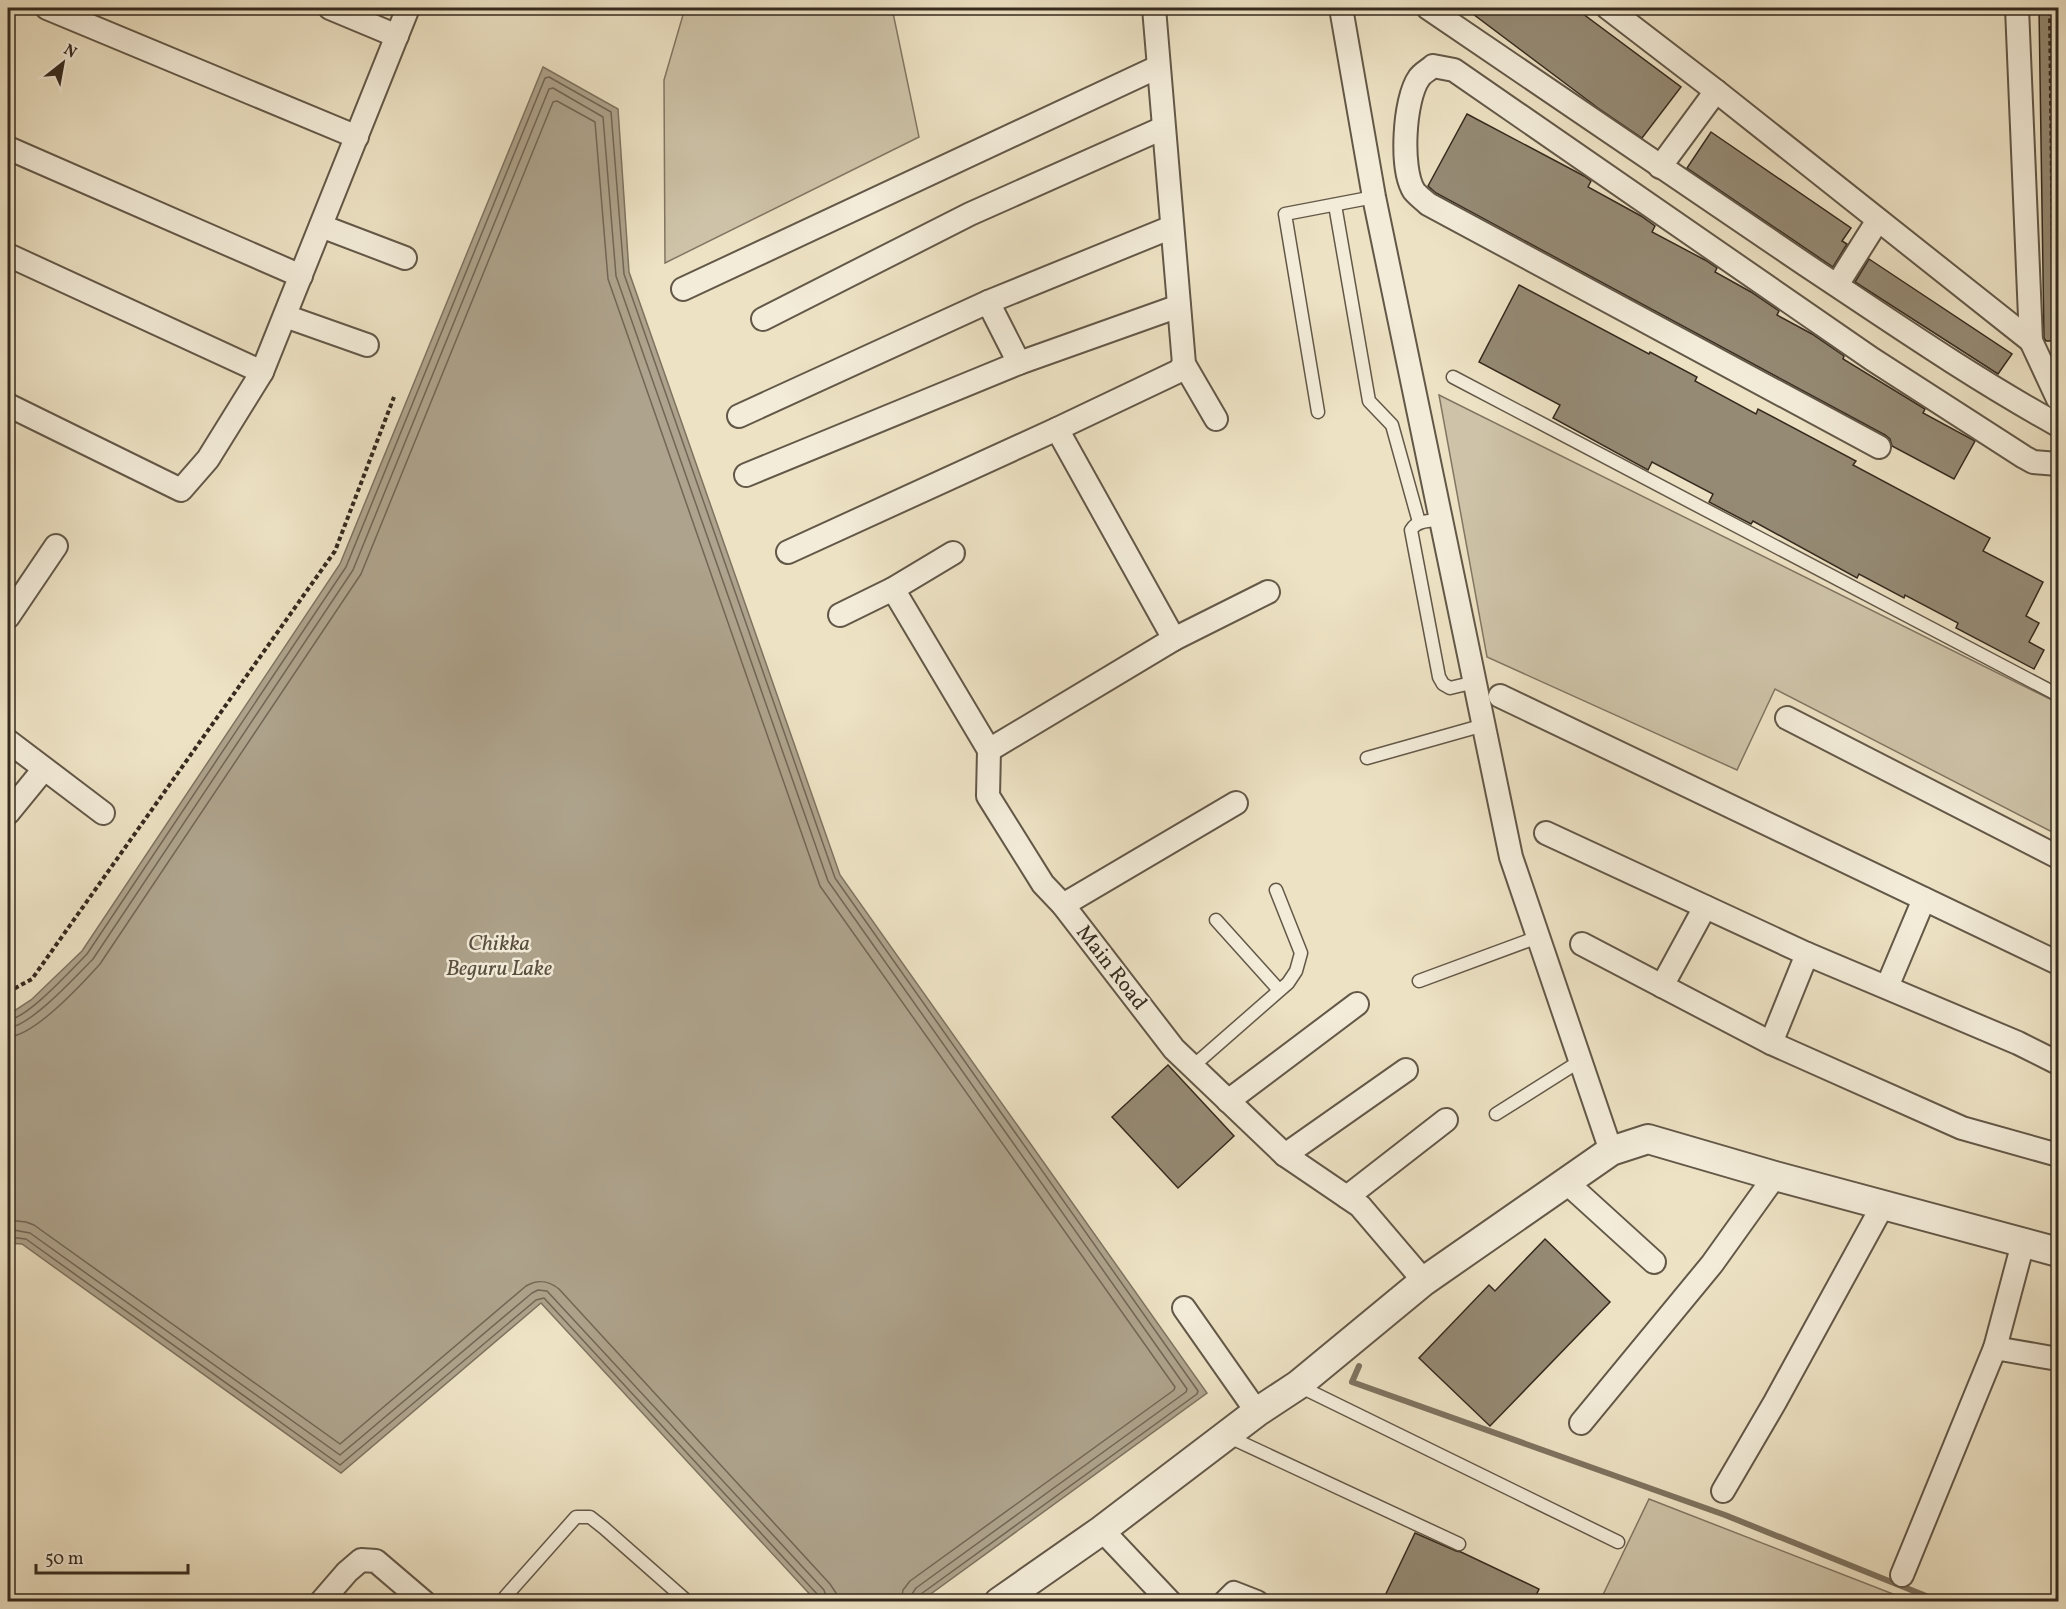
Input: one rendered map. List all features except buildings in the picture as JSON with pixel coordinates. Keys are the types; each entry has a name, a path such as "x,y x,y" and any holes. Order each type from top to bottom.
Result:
{"street":[{"path":"46,8 357,137"},
{"path":"330,8 397,36"},
{"path":"8,405 181,490 208,459 262,372 408,8"},
{"path":"1154,8 1184,364 1216,419"},
{"path":"1341,8 1430,521 1475,682 1511,857 1611,1151"},
{"path":"1428,8 1837,285 2005,396 2058,425"},
{"path":"1608,8 2031,341"},
{"path":"2017,8 2031,341 2058,399"},
{"path":"1879,447 1428,204 1414,191 1406,163 1405,129 1413,89 1420,76 1433,66 1454,70 1872,358 1986,433 2033,462 2058,464"},
{"path":"683,289 1158,67"},
{"path":"1660,167 1716,91"},
{"path":"763,319 970,214 1163,128"},
{"path":"8,148 301,276"},
{"path":"1837,285 1878,220"},
{"path":"321,226 405,258"},
{"path":"739,416 988,302 1172,227"},
{"path":"8,255 262,372"},
{"path":"988,302 1019,363"},
{"path":"746,475 1019,363 1179,306"},
{"path":"285,316 367,345"},
{"path":"788,552 1057,429 1179,371 1184,364"},
{"path":"1057,429 1174,639"},
{"path":"8,617 56,546"},
{"path":"840,615 893,589 952,553"},
{"path":"893,589 989,750 1174,639 1268,592"},
{"path":"1500,696 2058,963"},
{"path":"1786,718 2058,857"},
{"path":"8,741 103,813"},
{"name":"Main Road","path":"989,750 988,796 1043,884 1063,905 1174,1049 1285,1155 1360,1206 1424,1281"},
{"path":"8,813 44,769"},
{"path":"1063,905 1236,803"},
{"path":"1546,833 1807,954 2018,1043 2058,1063"},
{"path":"1887,987 1924,898"},
{"path":"1662,986 1705,907"},
{"path":"1582,944 1771,1043 1962,1128 2058,1155"},
{"path":"1771,1043 1807,954"},
{"path":"1228,1101 1357,1005"},
{"path":"1285,1155 1406,1070"},
{"path":"1347,1197 1446,1120"},
{"path":"999,1602 1102,1530 1257,1412 1298,1385 1424,1281 1611,1151 1648,1139 1775,1176 2058,1252"},
{"path":"1581,1423 1712,1264 1775,1176"},
{"path":"1566,1182 1654,1262"},
{"path":"1723,1491 1775,1402 1883,1205"},
{"path":"1902,1575 1995,1348 2023,1243"},
{"path":"1184,1308 1257,1412"},
{"path":"1995,1348 2058,1359"},
{"path":"1102,1530 1170,1602"},
{"path":"321,1602 347,1572 361,1560 376,1561 424,1602"},
{"path":"1225,1602 1234,1593 1257,1602"}],"lane":[{"path":"1318,412 1285,214 1374,197"},
{"path":"1335,205 1369,401 1392,425 1430,521 1413,526 1411,530 1439,677 1443,684 1450,688 1475,682"},
{"path":"1453,376 2058,695"},
{"path":"1367,758 1484,726"},
{"path":"1192,1067 1279,990 1296,971 1300,953 1276,890"},
{"path":"1216,920 1279,990"},
{"path":"1419,981 1538,937"},
{"path":"1496,1114 1581,1061"},
{"path":"1298,1385 1618,1542"},
{"path":"1226,1435 1459,1544"},
{"path":"504,1602 505,1598 576,1517 590,1518 604,1528 688,1602"}],"path":[{"path":"2049,11 2053,274"},
{"path":"8,992 32,980 335,551 394,397"}],"shaded area":[{"path":"685,8 892,8 919,137 665,263 664,80"},
{"path":"1439,395 2056,702 2058,835 1775,689 1737,770 1487,657"},
{"path":"1649,1499 1911,1601 1600,1601"}],"water":[{"name":"Chikka Beguru Lake","path":"543,67 618,109 629,272 840,875 1207,1393 921,1601 816,1601 541,1303 341,1473 22,1244 8,1243 8,1015 31,1000 82,951 340,564"}],"waterway":[{"path":"1359,1366 1352,1382 1725,1515 1941,1602"}]}
